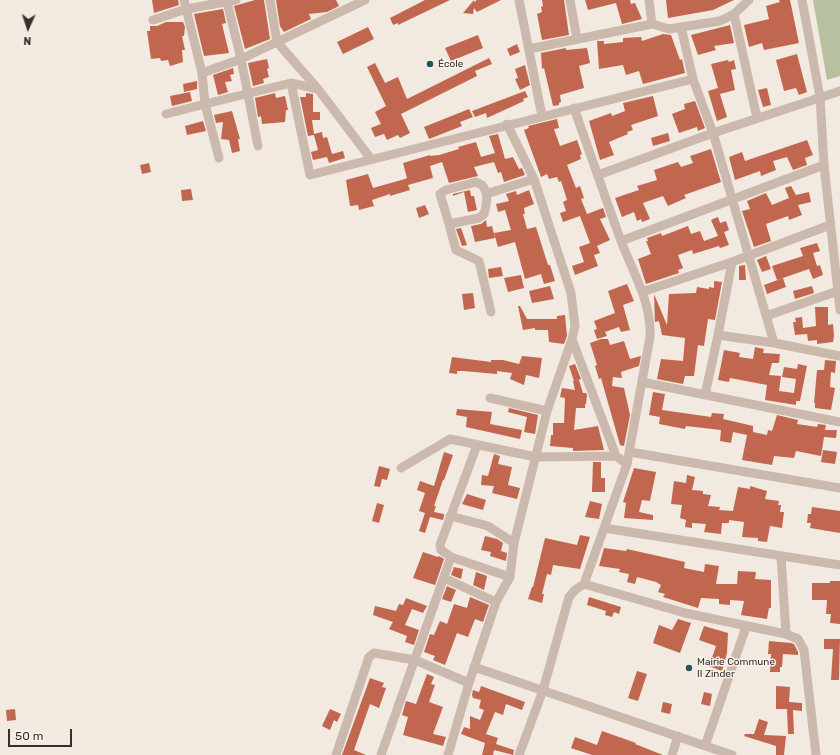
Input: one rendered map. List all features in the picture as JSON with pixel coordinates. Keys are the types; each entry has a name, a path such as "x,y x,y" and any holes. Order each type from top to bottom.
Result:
{"street":[{"path":"153,20 185,5 236,0"},
{"path":"270,0 277,42 318,89 371,159"},
{"path":"518,0 542,116"},
{"path":"570,0 577,40"},
{"path":"649,0 652,24"},
{"path":"529,50 652,24 663,28 681,27 720,21 734,14 749,0"},
{"path":"802,0 820,97 824,165 840,310"},
{"path":"202,73 241,59 361,1"},
{"path":"227,2 241,59 258,146"},
{"path":"185,5 202,73 205,104 219,158"},
{"path":"734,14 756,118"},
{"path":"681,27 693,79 712,133 774,343"},
{"path":"290,83 310,175 507,124 693,79"},
{"path":"166,114 290,83 318,89"},
{"path":"598,175 712,133 840,91"},
{"path":"519,755 543,690 569,598 575,590 584,584 627,464 651,328 642,292 621,241 574,108"},
{"path":"448,755 474,667 496,602 510,577 514,543 547,411 572,339 575,326 571,293 534,179 507,124"},
{"path":"621,241 824,165"},
{"path":"486,194 534,179"},
{"path":"449,224 483,216 487,201 482,185 476,182 442,192 439,198 449,224 456,250 479,261 491,312"},
{"path":"642,292 732,262 830,225"},
{"path":"705,395 732,262"},
{"path":"766,316 838,291"},
{"path":"718,335 774,343 840,356"},
{"path":"572,339 616,456 627,464"},
{"path":"642,382 840,422"},
{"path":"490,398 547,411"},
{"path":"401,468 450,439 536,457 616,456"},
{"path":"477,445 440,545 441,550 451,557 510,577"},
{"path":"630,452 840,488"},
{"path":"450,516 488,526 514,543"},
{"path":"604,528 840,565"},
{"path":"781,556 786,634"},
{"path":"381,755 451,557"},
{"path":"444,578 496,602"},
{"path":"584,584 677,611 746,627 786,634 798,639 804,650 816,755"},
{"path":"705,746 746,627"},
{"path":"336,755 372,654 377,653 415,660 469,683"},
{"path":"474,667 732,755"},
{"path":"672,755 678,736"}],"green space":[{"path":"813,0 840,0 840,76 827,80"}],"building":[{"path":"152,0 178,0 179,5 154,13"},
{"path":"255,0 264,0 270,39 245,49 234,6"},
{"path":"276,0 336,0 339,6 327,12 309,14 311,19 284,32 280,26"},
{"path":"425,0 450,0 398,25 398,23 393,25 390,18"},
{"path":"474,0 474,2 477,0 501,0 477,12 474,8 473,14 463,13"},
{"path":"542,0 564,0 569,35 542,40 537,14 542,12"},
{"path":"585,0 630,0 631,4 635,3 642,19 622,24 616,3 588,10"},
{"path":"666,0 734,0 713,10 668,18"},
{"path":"779,0 790,0 799,43 764,50 762,43 749,47 744,25 769,19 766,6 780,2"},
{"path":"223,9 226,23 222,24 229,53 204,56 194,14"},
{"path":"166,22 183,22 185,27 184,36 182,36 185,50 182,50 183,62 170,66 168,60 161,61 160,58 151,59 147,31 150,31 150,26 157,26"},
{"path":"730,25 734,43 714,46 716,50 698,55 691,35"},
{"path":"368,27 374,39 343,54 337,42"},
{"path":"663,34 671,35 680,60 682,59 685,73 643,84 639,71 626,75 623,65 599,69 597,41 604,41 604,44 623,42 623,38 641,37 642,41"},
{"path":"478,35 483,48 451,61 445,48"},
{"path":"517,44 520,52 510,56 507,49"},
{"path":"566,48 566,50 587,48 590,63 579,66 584,88 560,95 561,102 559,105 553,106 544,68 542,69 541,53"},
{"path":"797,54 807,92 799,95 796,88 784,91 776,60"},
{"path":"489,58 492,64 475,71 477,76 401,114 410,133 400,138 398,135 387,140 384,134 375,137 371,128 381,124 375,112 386,106 367,67 375,63 385,83 398,77 407,99"},
{"path":"267,59 269,77 263,79 264,83 253,86 248,63"},
{"path":"728,60 729,62 734,60 736,69 731,70 735,90 720,94 727,117 717,121 708,91 718,88 711,64"},
{"path":"525,65 530,85 520,90 515,79 518,78 515,69"},
{"path":"233,68 234,74 230,75 232,81 225,82 228,92 218,95 213,75"},
{"path":"197,81 197,89 184,92 183,84"},
{"path":"767,88 771,105 763,107 758,90"},
{"path":"525,91 528,97 523,99 524,101 487,118 486,113 475,117 472,111"},
{"path":"190,92 192,101 172,106 170,96"},
{"path":"275,93 276,98 285,96 288,110 286,110 285,122 262,124 261,116 258,117 255,98"},
{"path":"306,93 313,94 313,112 320,112 320,120 312,120 314,134 322,132 323,138 327,137 332,154 343,151 345,158 329,163 327,157 313,160 311,152 318,150 314,135 308,136 300,97 306,97"},
{"path":"653,96 658,116 631,125 633,130 627,132 628,134 609,142 614,155 600,160 589,121 611,113 612,116 625,111 623,103"},
{"path":"695,101 705,128 698,131 697,127 679,133 672,114 685,109 684,104"},
{"path":"469,109 473,117 460,122 462,126 429,139 424,127"},
{"path":"232,111 240,139 238,139 240,151 232,153 229,140 221,139 223,122 216,123 214,115"},
{"path":"557,119 559,128 554,129 560,146 577,140 582,154 580,155 581,159 567,165 576,188 580,186 584,198 581,199 587,214 603,208 606,217 600,219 610,240 597,246 600,253 594,255 598,266 575,275 572,266 584,262 579,247 590,243 580,216 563,222 560,213 566,211 563,202 567,200 561,181 559,182 557,177 549,179 547,174 541,177 524,130 529,128 528,126"},
{"path":"203,121 206,131 187,135 185,126"},
{"path":"668,133 670,141 653,146 651,138"},
{"path":"498,134 505,159 513,157 519,169 522,168 525,175 504,182 501,172 498,173 494,162 474,167 478,176 449,183 442,162 430,166 433,178 408,185 410,190 390,196 390,194 372,200 374,206 359,210 358,205 350,206 346,180 368,174 373,188 405,179 407,178 403,163 430,155 439,155 459,149 458,147 476,142 481,157 495,153 489,136"},
{"path":"807,140 813,155 805,158 807,165 793,170 787,157 773,161 776,170 761,176 760,171 735,180 729,157 742,152 745,161"},
{"path":"711,149 721,182 684,195 686,198 668,206 663,196 643,203 650,219 642,222 641,219 637,221 634,212 622,217 615,198 639,190 637,186 657,180 654,170 678,162 681,167 693,163 690,156"},
{"path":"149,163 151,172 142,174 140,165"},
{"path":"791,186 796,195 809,192 811,202 798,205 802,215 789,220 788,216 766,224 771,241 754,247 742,211 750,209 747,201 766,193 772,205 789,198 785,188"},
{"path":"191,189 193,200 182,201 181,190"},
{"path":"470,190 471,196 474,196 477,210 468,212 464,192 453,196 453,194"},
{"path":"529,190 534,204 524,208 525,214 523,214 527,229 536,227 548,265 550,265 555,281 544,284 541,274 525,279 515,242 498,247 494,233 511,230 505,210 498,212 496,204 509,201 506,194 516,191 517,195"},
{"path":"425,205 429,214 419,218 416,208"},
{"path":"718,217 720,223 726,221 729,230 724,232 729,245 720,248 719,246 693,254 692,250 678,255 683,268 678,270 679,273 646,284 638,259 651,254 646,241 648,241 647,238 661,233 662,236 688,226 691,234 700,231 704,241 718,236 711,220"},
{"path":"486,220 487,227 492,226 495,238 475,242 471,226 481,224"},
{"path":"461,228 467,245 462,246 456,229"},
{"path":"817,243 820,251 813,253 817,266 820,265 823,275 813,279 809,269 777,280 772,266 803,256 800,248"},
{"path":"766,256 771,269 762,272 757,260"},
{"path":"745,265 746,280 739,280 739,266"},
{"path":"501,267 503,276 489,278 488,269"},
{"path":"521,275 524,288 508,292 504,278"},
{"path":"783,278 786,287 767,294 764,285"},
{"path":"714,281 722,282 715,320 708,319 704,346 698,345 694,376 685,376 683,384 657,379 661,359 683,361 685,338 662,335 659,321 655,322 654,294 667,325 669,294 696,293 697,287 709,289 709,287 714,288"},
{"path":"627,284 634,301 623,305 630,330 621,332 619,327 605,332 607,336 597,339 594,330 597,329 594,321 615,313 608,291"},
{"path":"550,286 554,299 532,303 529,291"},
{"path":"812,286 814,293 795,299 793,291"},
{"path":"473,293 475,308 464,310 462,294"},
{"path":"518,306 520,306 527,319 557,319 557,316 565,315 567,336 564,344 549,342 548,330 535,330 535,328 523,330"},
{"path":"815,307 828,307 828,325 833,324 833,342 817,344 817,340 808,341 807,334 795,335 793,322 796,322 795,318 802,317 803,328 816,326"},
{"path":"601,339 608,339 610,345 624,341 630,359 641,356 639,366 621,372 622,378 613,377 612,386 624,388 630,415 624,446 620,445 601,378 599,379 595,366 597,365 590,343"},
{"path":"755,347 764,349 763,353 780,354 779,363 772,363 769,375 781,376 779,391 794,393 796,379 782,377 784,367 797,369 798,364 807,366 800,401 796,401 796,405 765,400 767,385 730,378 729,382 718,380 724,350 740,353 739,357 753,359"},
{"path":"522,356 542,358 539,378 526,375 524,385 510,379 512,373 497,371 497,374 457,371 457,374 449,373 452,357 491,362 491,360 503,360 519,364"},
{"path":"825,360 836,361 835,373 831,372 830,387 835,388 831,410 815,408 814,403 817,370 824,370"},
{"path":"575,364 581,379 574,381 569,366"},
{"path":"579,380 583,393 586,393 587,395 585,408 576,408 574,430 598,426 604,450 573,451 573,448 550,446 551,435 553,435 553,423 564,423 565,398 560,397 562,388 575,390 573,381"},
{"path":"653,392 665,394 662,410 711,417 712,413 724,414 723,419 753,426 753,432 767,435 768,430 772,431 777,415 798,420 797,424 817,427 818,424 826,425 825,430 837,430 836,438 824,437 821,456 796,451 794,458 774,456 772,465 742,460 747,435 733,432 731,443 720,441 721,430 686,426 685,429 659,424 660,417 649,415"},
{"path":"509,408 538,415 535,434 524,432 527,417 508,412"},
{"path":"457,409 492,412 490,424 522,430 520,439 466,427 467,417 456,415"},
{"path":"823,450 837,452 835,464 821,462"},
{"path":"444,452 453,455 434,506 436,506 434,512 444,514 444,516 443,520 430,517 425,533 419,531 425,513 419,511 425,493 417,490 420,481 434,486"},
{"path":"494,454 500,456 498,464 512,467 508,485 520,488 517,499 492,493 494,486 481,485 482,475 488,476"},
{"path":"593,462 601,462 601,478 605,478 605,492 592,492"},
{"path":"379,466 390,469 387,480 382,479 380,487 374,486"},
{"path":"634,468 656,472 650,501 642,500 639,512 653,515 653,520 624,518 626,503 623,502"},
{"path":"687,475 695,477 692,490 703,491 703,494 711,495 708,506 720,507 719,510 733,511 738,487 750,489 750,486 767,491 765,499 779,501 778,505 781,505 780,512 784,512 782,528 770,526 767,542 758,541 758,538 742,537 744,522 729,520 729,523 722,523 721,534 704,532 706,524 692,523 692,528 685,527 686,520 680,518 682,505 671,504 674,481 686,483"},
{"path":"467,494 486,500 483,510 462,504"},
{"path":"590,501 602,504 599,519 585,517"},
{"path":"377,503 384,505 379,523 372,521"},
{"path":"812,507 840,511 840,533 810,528 811,523 807,523 808,514 811,514"},
{"path":"580,535 590,537 580,569 553,565 551,575 547,574 542,594 544,594 542,603 528,599 533,587 545,538 577,545"},
{"path":"485,536 497,539 503,543 501,551 507,553 506,561 490,556 491,552 481,550"},
{"path":"604,548 626,551 627,549 685,562 684,568 704,572 705,564 719,566 716,584 737,584 738,571 756,572 755,579 771,580 771,608 769,608 767,619 741,615 744,601 730,600 730,605 719,604 719,599 701,598 698,608 663,597 665,594 658,592 661,585 656,582 637,577 635,584 627,582 629,574 619,572 620,569 599,566"},
{"path":"423,552 438,557 439,556 444,559 435,585 413,578"},
{"path":"454,567 463,569 461,579 451,575"},
{"path":"476,572 487,576 484,590 473,585"},
{"path":"830,581 840,581 840,624 830,623 831,614 826,614 827,600 812,600 812,583 830,583"},
{"path":"447,586 456,590 451,602 442,599"},
{"path":"470,597 489,605 483,622 475,619 468,637 457,633 445,665 433,660 435,656 424,652 430,634 434,635 440,621 447,624 454,604 467,608"},
{"path":"589,597 621,607 619,614 614,612 612,617 605,615 606,611 587,605"},
{"path":"406,598 427,606 423,613 412,609 405,625 419,630 414,645 405,642 407,636 389,629 393,622 373,615 375,606 396,611 399,604 403,605"},
{"path":"678,619 691,623 680,653 653,643 659,625 672,630"},
{"path":"704,626 728,633 727,653 722,671 709,666 716,646 699,640"},
{"path":"824,639 840,639 839,680 831,680 833,649 824,649"},
{"path":"769,641 794,644 798,652 798,655 783,654 780,672 770,672 771,654 768,654"},
{"path":"637,671 647,674 638,701 628,698"},
{"path":"427,674 434,677 431,684 435,685 429,702 443,707 433,734 446,737 443,746 403,735 408,717 402,715 406,701 416,704"},
{"path":"370,678 384,683 382,687 386,688 379,708 370,704 354,750 366,755 342,755"},
{"path":"481,686 525,702 522,710 506,704 503,715 495,712 486,734 498,738 496,744 514,750 513,755 494,750 493,755 482,755 485,743 461,734 464,727 470,729 470,716 480,720 484,710 479,708 481,700 473,698 472,695 473,690 479,692"},
{"path":"776,686 790,687 789,702 802,703 802,711 793,710 794,734 788,734 787,709 776,709"},
{"path":"704,692 712,694 710,706 701,704"},
{"path":"663,702 672,704 670,714 661,712"},
{"path":"15,709 16,720 7,721 6,710"},
{"path":"330,709 341,714 337,722 334,720 330,730 322,726"},
{"path":"759,719 768,722 764,735 786,736 784,755 776,755 776,746 744,736 745,734 754,734"},
{"path":"602,731 636,743 635,744 663,755 592,755 571,748 575,737 597,745"}],"place":[{"name":"École","path":"430,64"},
{"name":"Mairie Commune II Zinder","path":"689,668"}]}
